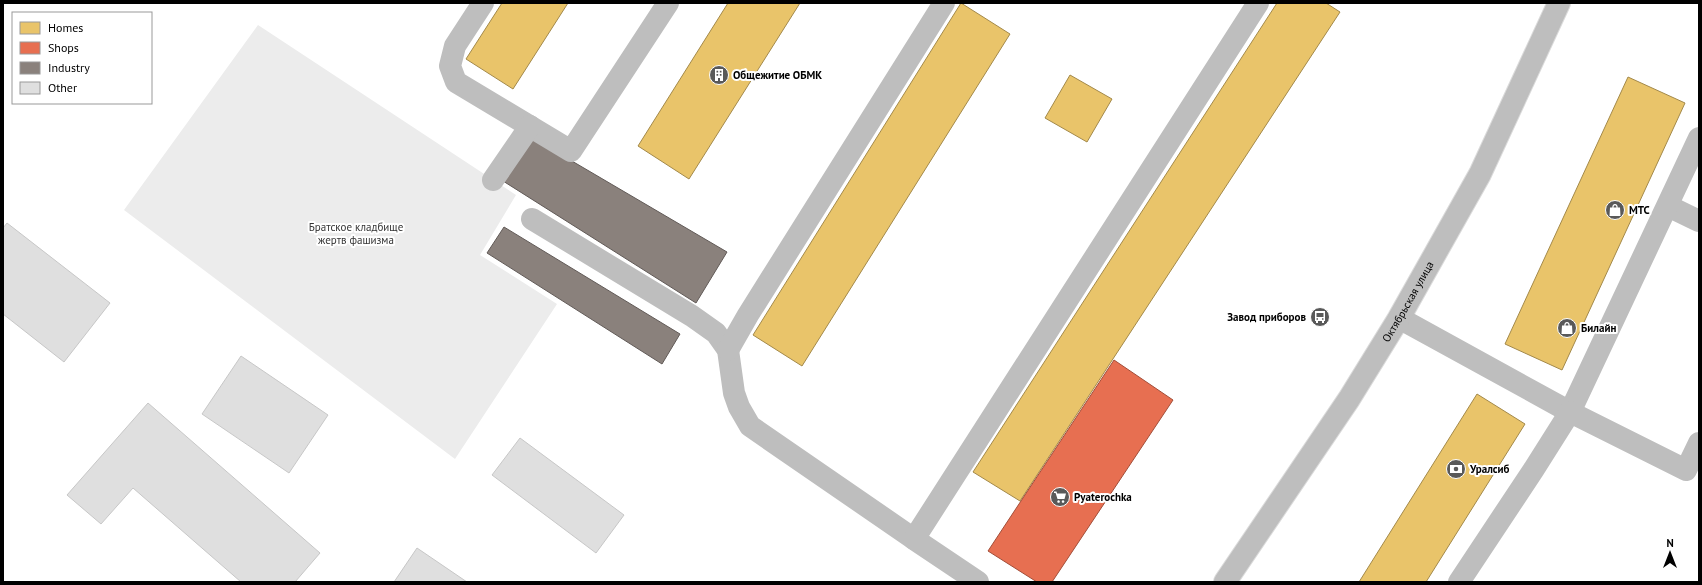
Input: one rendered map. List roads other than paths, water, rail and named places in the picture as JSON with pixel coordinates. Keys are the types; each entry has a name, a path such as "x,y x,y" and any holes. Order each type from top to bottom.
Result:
{"main road":[{"path":"482,3 455,46 450,66 456,82 571,151 668,3"},
{"path":"728,350 748,314 944,3"},
{"path":"914,539 1258,3"},
{"name":"Октябрьская улица","path":"1225,582 1349,399 1399,318 1480,174 1559,3"},
{"path":"493,180 530,126"},
{"path":"1459,582 1570,412 1699,138"},
{"path":"1668,206 1699,221"},
{"path":"532,219 692,316 716,333 728,350 734,393 739,407 750,426 978,582"},
{"path":"1399,318 1570,412 1686,470 1699,443"}],"place":[{"name":"Общежитие ОБМК","path":"719,75"},
{"name":"МТС","path":"1615,210"},
{"name":"Завод приборов","path":"1320,317"},
{"name":"Билайн","path":"1567,328"},
{"name":"Уралсиб","path":"1456,469"},
{"name":"Pyaterochka","path":"1060,497"}],"park label":[{"name":"Братское кладбище жертв фашизма","path":"356,233"}]}
